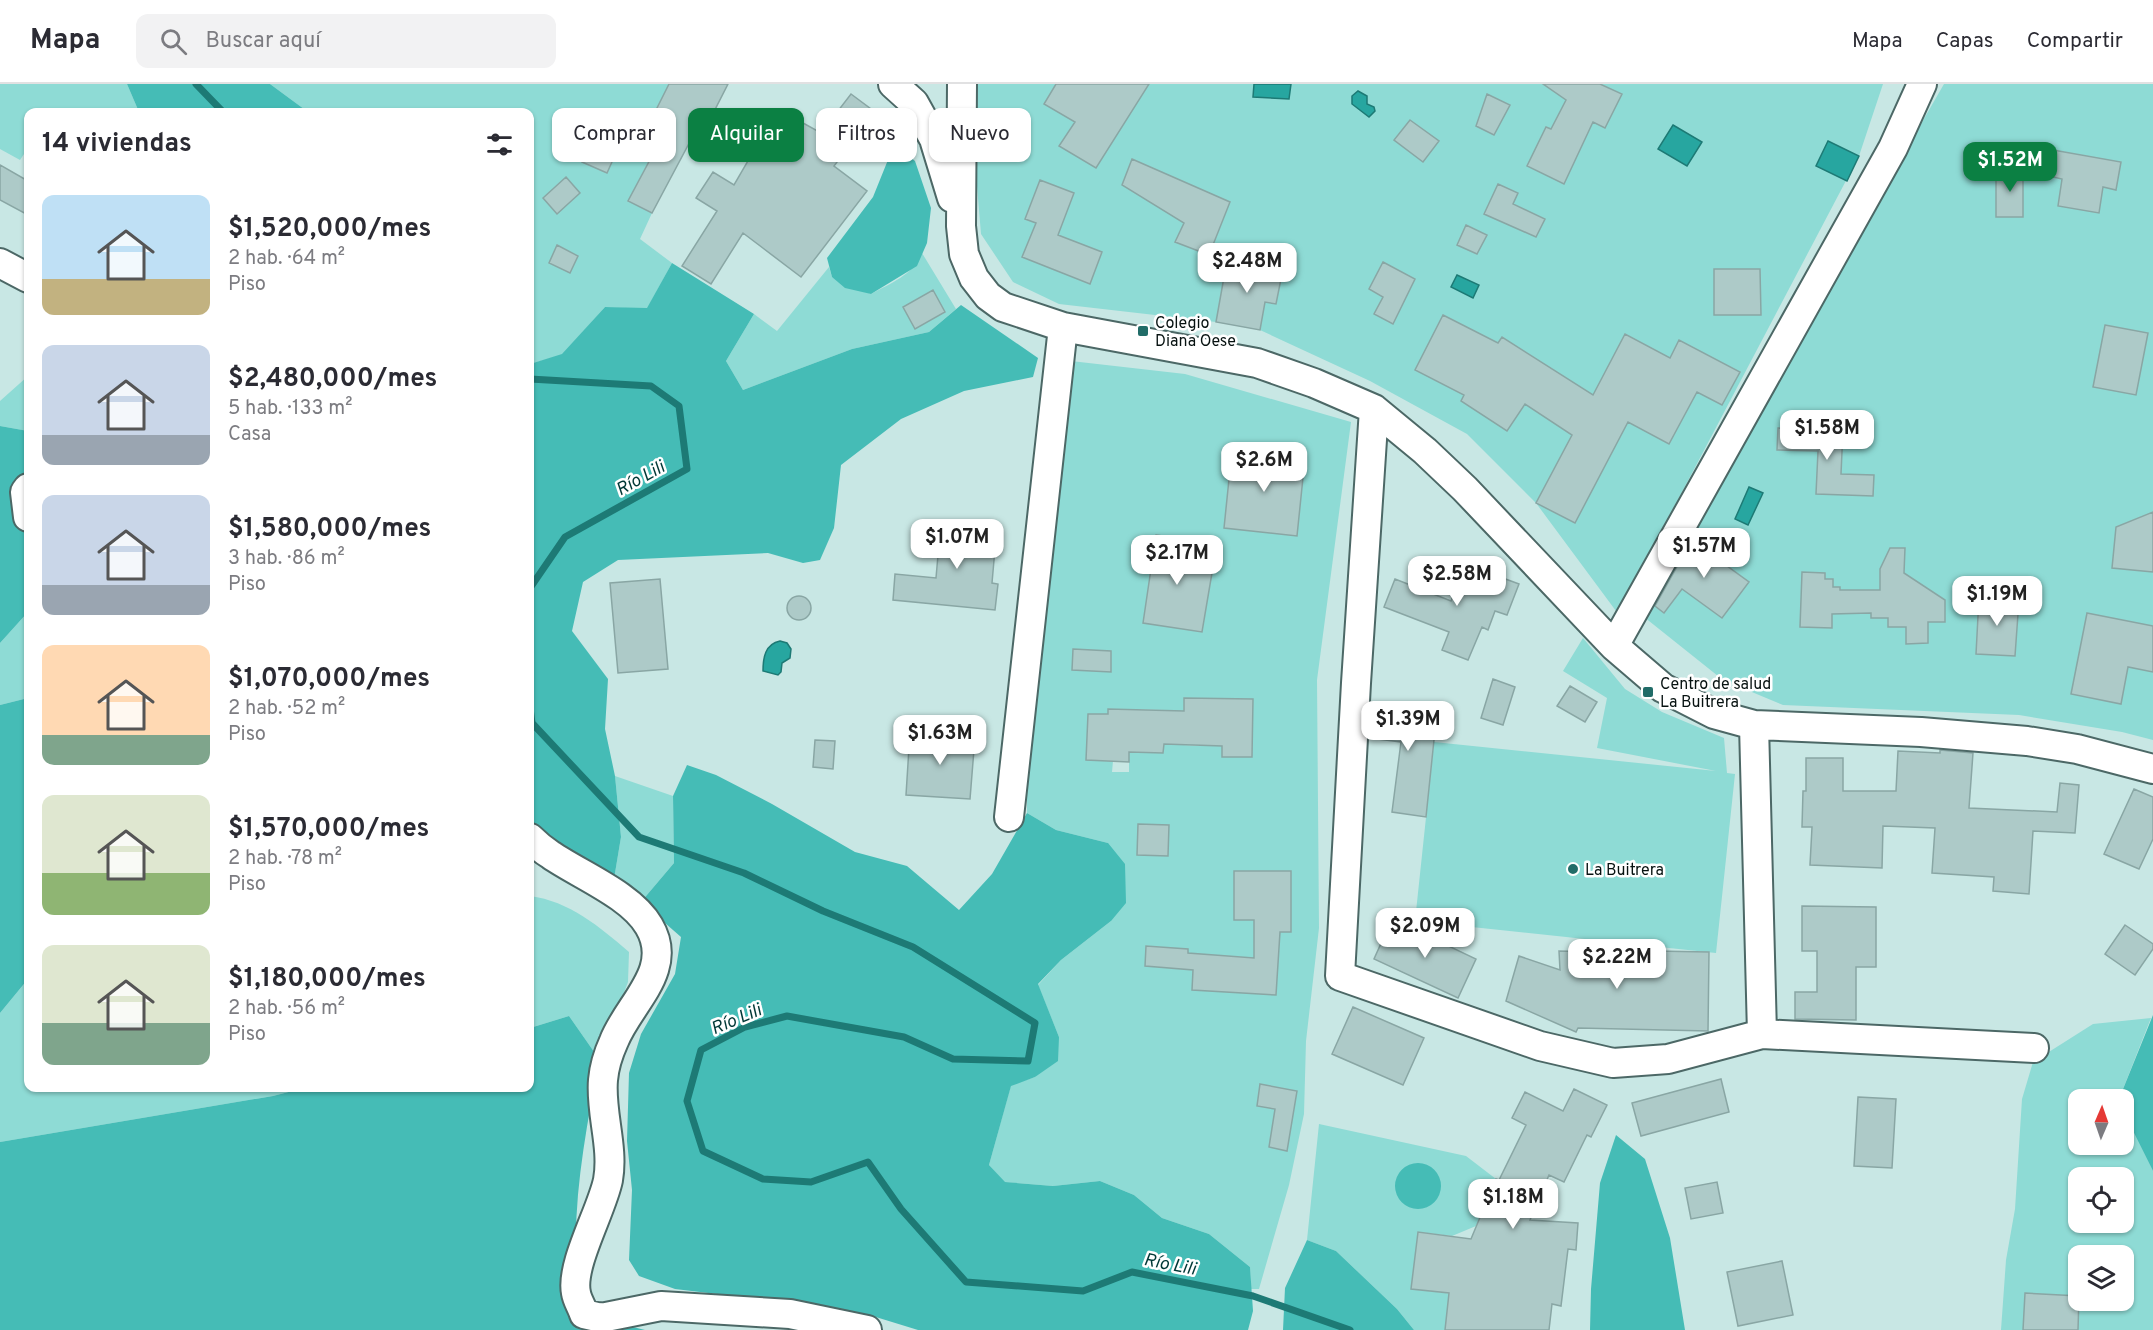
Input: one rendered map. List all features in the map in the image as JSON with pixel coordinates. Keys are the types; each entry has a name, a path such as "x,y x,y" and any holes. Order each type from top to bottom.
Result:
{"street":[{"path":"893,84 914,103 934,139 961,226"},
{"path":"962,84 961,226 964,254 974,278 988,296 1003,307 1063,327 1257,363 1314,383 1374,409 1466,489 1614,646 1663,688 1714,714 1754,725 1921,732 2027,741 2077,749 2153,769"},
{"path":"1614,646 1893,148 1923,84"},
{"path":"0,263 24,276"},
{"path":"1009,817 1063,327"},
{"path":"1374,409 1340,976 1540,1046 1613,1063 1668,1059 1762,1034 2034,1048"},
{"path":"1754,725 1762,1034"},
{"path":"534,842 549,855 639,911 650,927 658,957 655,973 614,1040 603,1080 608,1178 598,1216 588,1235 578,1268 576,1291 584,1314 601,1318 651,1307 673,1306 790,1314 867,1330"}],"shaded area":[{"path":"0,84 127,84 137,108 24,108 24,154 20,160 0,149"},
{"path":"127,84 270,84 303,108 137,108"},
{"path":"270,84 669,84 657,108 552,108 552,162 648,162 629,200 652,213 640,239 672,263 647,309 605,307 562,355 534,363 534,108 303,108"},
{"path":"973,84 1883,84 1859,156 1681,494 1616,611 1536,503 1467,434 1370,381 1260,330 1216,322 1059,304 1013,282 981,234 975,162 1031,162 1031,108 974,108"},
{"path":"1254,84 1291,84 1289,99 1253,97"},
{"path":"1944,84 2153,84 2153,740 2122,732 2019,715 1783,705 1723,680 1639,613"},
{"path":"1358,91 1367,96 1367,104 1374,107 1375,111 1369,117 1352,104 1352,96"},
{"path":"1673,125 1702,142 1687,166 1658,149"},
{"path":"1828,141 1859,156 1847,181 1816,166"},
{"path":"887,162 915,162 931,208 927,243 917,266 871,294 845,288 832,277 827,258 873,197"},
{"path":"922,253 956,309 929,332 852,349 743,390 726,361 754,314 777,331 829,267 832,277 871,294 907,273"},
{"path":"672,263 754,314 726,361 743,390 852,349 929,332 961,305 1038,358 1033,377 964,391 901,419 841,465 834,528 820,560 803,563 768,553 618,560 583,582 572,631 608,679 605,729 615,776 621,837 613,885 534,833 534,363 562,354 605,307 647,308"},
{"path":"1457,275 1479,285 1473,298 1451,287"},
{"path":"1071,361 1185,374 1351,422 1317,680 1319,928 1306,1041 1304,1114 1289,1185 1259,1289 1251,1289 1250,1267 1209,1234 1162,1218 1134,1195 1100,1181 1053,1186 1004,1182 989,1165 1011,1085 1035,1077 1059,1037 1038,985 1061,960 1111,921 1108,843 1056,830 1027,813 1027,782","holes":["1184,698 1253,699 1252,757 1222,757 1222,730 1201,729 1200,746 1183,745","1108,709 1165,710 1163,753 1129,752 1129,772 1112,772 1113,761 1087,760 1088,714 1108,714"]},
{"path":"24,380 24,430 0,426 0,401"},
{"path":"0,426 24,430 24,616 0,643"},
{"path":"1749,487 1763,493 1748,525 1735,519"},
{"path":"24,616 24,699 0,705 0,643"},
{"name":"La Buitrera","path":"1583,638 1625,689 1662,712 1724,738 1727,773 1735,774 1716,953 1415,921 1434,742 1716,771 1597,748 1607,698 1563,671"},
{"path":"780,641 787,643 791,649 790,658 782,663 781,672 778,675 763,671 764,657 768,648"},
{"path":"24,699 24,984 0,1013 0,705"},
{"path":"687,765 716,775 772,804 855,852 907,866 959,910 992,874 1027,813 1056,830 1108,843 1125,864 1126,903 1111,921 1061,960 1038,984 1059,1037 1058,1061 1035,1077 1011,1086 989,1165 1005,1182 1053,1186 1100,1181 1134,1195 1162,1218 1209,1234 1250,1267 1253,1311 1248,1330 918,1330 866,1314 811,1311 742,1297 675,1289 639,1276 629,1260 632,1190 627,1141 629,1073 641,1034 675,974 681,937 641,902 674,863 673,796"},
{"path":"615,776 673,796 674,863 641,902 613,885 621,837"},
{"path":"534,897 571,909 607,933 629,952 628,982 599,1059 569,1016 534,1027"},
{"path":"24,984 24,1092 288,1092 0,1142 0,1013"},
{"path":"2153,1015 2153,1171 2134,1133 2134,1089 2123,1089"},
{"path":"569,1016 599,1059 583,1153 578,1200 576,1254 578,1268 584,1302 625,1325 645,1330 0,1330 0,1142 288,1092 534,1092 534,1027"},
{"path":"2151,1018 2123,1089 2068,1089 2068,1155 2134,1155 2134,1133 2153,1171 2153,1330 2001,1330 2006,1260 2015,1209 2022,1099 2033,1062 2093,1024"},
{"path":"1319,1124 1466,1156 1496,1179 1476,1226 1452,1236 1418,1232 1411,1289 1504,1300 1501,1330 1414,1330 1397,1309 1336,1251 1307,1240"},
{"path":"1616,1135 1645,1159 1670,1238 1685,1330 1590,1330 1600,1183"},
{"path":"1418,1163 1427,1164 1435,1169 1440,1177 1440,1195 1435,1203 1427,1208 1418,1209 1409,1208 1401,1203 1396,1195 1395,1186 1396,1177 1401,1169 1409,1164"},
{"path":"1307,1240 1336,1251 1397,1309 1414,1330 1283,1330 1285,1288"}],"building":[{"path":"669,84 728,84 716,108 688,108 688,145 652,213 628,201 649,162 676,162 676,108 657,108"},
{"path":"1056,84 1149,84 1096,168 1059,146 1075,122 1044,104"},
{"path":"1543,84 1600,84 1622,94 1605,128 1593,122 1564,184 1527,166 1546,127 1551,129 1566,100"},
{"path":"851,94 870,108 840,108"},
{"path":"1487,94 1510,105 1494,135 1476,126"},
{"path":"1410,120 1439,141 1423,162 1394,140"},
{"path":"804,124 816,130 816,162 837,162 834,166 867,191 801,277 743,233 711,284 682,266 717,211 696,198 713,172 734,185 747,162 804,162"},
{"path":"2053,150 2121,162 2116,190 2103,187 2099,213 2058,206 2062,179 2049,176"},
{"path":"1132,159 1230,202 1209,255 1175,242 1184,223 1122,185"},
{"path":"582,162 612,162 607,173"},
{"path":"0,165 24,179 24,213 0,200"},
{"path":"2023,169 2023,217 1996,217 1996,170"},
{"path":"566,177 580,193 557,214 543,198"},
{"path":"1040,180 1074,193 1058,235 1102,252 1090,284 1022,257 1036,223 1025,219"},
{"path":"1498,184 1518,193 1513,204 1545,219 1536,237 1484,214"},
{"path":"1466,225 1487,235 1477,254 1457,245"},
{"path":"557,245 578,256 570,273 549,263"},
{"path":"1227,260 1283,269 1276,304 1265,302 1260,330 1216,322"},
{"path":"1383,262 1415,279 1393,324 1374,314 1383,297 1369,289"},
{"path":"1714,269 1760,269 1761,315 1714,315"},
{"path":"933,290 945,312 915,329 903,307"},
{"path":"1443,315 1498,343 1502,337 1593,395 1625,334 1670,358 1679,340 1740,372 1722,405 1697,392 1669,444 1628,422 1575,523 1536,503 1572,435 1525,404 1507,431 1461,401 1464,395 1415,370"},
{"path":"2105,325 2148,333 2136,395 2093,387"},
{"path":"1778,428 1843,430 1841,474 1874,475 1873,496 1816,494 1818,451 1777,450"},
{"path":"1232,450 1305,458 1297,536 1224,528"},
{"path":"2153,512 2153,572 2112,568 2116,527"},
{"path":"941,521 997,526 992,583 998,584 995,610 893,600 895,574 936,578"},
{"path":"1704,530 1721,542 1712,555 1749,582 1722,618 1682,589 1664,613 1655,606 1682,558"},
{"path":"1156,535 1196,541 1193,563 1213,567 1202,632 1143,623"},
{"path":"1890,548 1905,548 1904,573 1945,600 1945,622 1928,622 1928,643 1906,644 1906,627 1888,627 1888,618 1871,618 1871,613 1832,614 1832,628 1800,627 1802,572 1825,573 1825,579 1833,579 1833,587 1840,587 1840,590 1880,590 1880,569"},
{"path":"1465,564 1519,584 1507,615 1495,611 1488,630 1482,627 1468,660 1442,650 1449,632 1384,607 1395,579 1451,601"},
{"path":"660,579 668,669 618,673 610,583"},
{"path":"799,596 808,599 811,608 808,617 799,620 790,617 787,608 790,599"},
{"path":"1979,597 2019,600 2015,656 1976,654"},
{"path":"2087,613 2153,626 2153,672 2128,667 2121,704 2071,694"},
{"path":"1073,649 1111,651 1111,672 1072,670"},
{"path":"1493,679 1515,687 1503,725 1481,718"},
{"path":"1570,686 1597,702 1585,722 1557,706"},
{"path":"1184,698 1253,699 1252,757 1222,757 1222,746 1164,744 1163,753 1129,752 1129,762 1086,760 1088,714 1108,714 1108,709 1184,711"},
{"path":"1371,702 1437,711 1426,817 1392,812 1401,742 1370,738"},
{"path":"910,732 975,737 970,799 906,795"},
{"path":"815,740 835,741 833,769 813,767"},
{"path":"1940,750 1973,753 1969,808 2057,812 2060,783 2079,785 2075,833 2033,831 2029,894 1993,891 1994,877 1932,873 1935,828 1883,826 1882,868 1810,865 1812,827 1802,827 1803,791 1806,791 1806,758 1843,758 1843,791 1896,791 1898,751 1940,753"},
{"path":"2134,789 2153,797 2153,839 2139,869 2104,854"},
{"path":"1138,824 1169,825 1168,856 1137,855"},
{"path":"1234,871 1291,871 1291,932 1280,932 1276,995 1192,990 1193,970 1145,966 1146,946 1188,949 1188,953 1254,958 1254,920 1234,920"},
{"path":"1802,906 1876,907 1876,967 1856,967 1856,1020 1795,1019 1795,992 1817,992 1817,951 1802,951"},
{"path":"1392,919 1476,959 1458,998 1374,959"},
{"path":"2125,925 2153,944 2153,949 2135,975 2105,954"},
{"path":"1598,950 1709,952 1708,1031 1578,1028 1576,1032 1506,1001 1519,956 1560,970 1559,951 1598,952"},
{"path":"1353,1007 1424,1038 1403,1085 1332,1054"},
{"path":"1721,1079 1729,1112 1641,1136 1632,1103"},
{"path":"1260,1084 1297,1091 1287,1151 1269,1147 1275,1109 1257,1106"},
{"path":"1574,1089 1607,1105 1591,1137 1587,1135 1564,1182 1549,1175 1530,1220 1578,1223 1576,1250 1568,1249 1561,1306 1552,1304 1549,1330 1445,1330 1449,1293 1411,1289 1418,1232 1471,1239 1496,1179 1499,1180 1526,1125 1512,1118 1525,1092 1563,1111"},
{"path":"1858,1097 1896,1099 1892,1168 1854,1166"},
{"path":"1717,1182 1723,1213 1691,1219 1685,1188"},
{"path":"1782,1261 1793,1315 1738,1326 1727,1272"},
{"path":"2025,1293 2068,1295 2068,1311 2079,1311 2078,1330 2023,1330"}],"waterway":[{"name":"Río Lili","path":"196,84 219,108"},
{"name":"Río Lili","path":"534,379 651,386 679,406 687,469 565,537 534,582"},
{"name":"Río Lili","path":"534,725 639,837 744,873 823,911 913,947 1035,1023 1028,1061 953,1059 904,1037 787,1016 745,1027 701,1050 687,1101 703,1151 763,1179 811,1182 868,1162 901,1209 966,1282 1083,1291 1132,1272 1253,1296 1350,1330"}],"place":[{"name":"Colegio Diana Oese","path":"1143,331"},
{"name":"Centro de salud La Buitrera","path":"1648,692"},
{"name":"La Buitrera","path":"1573,869"}]}
